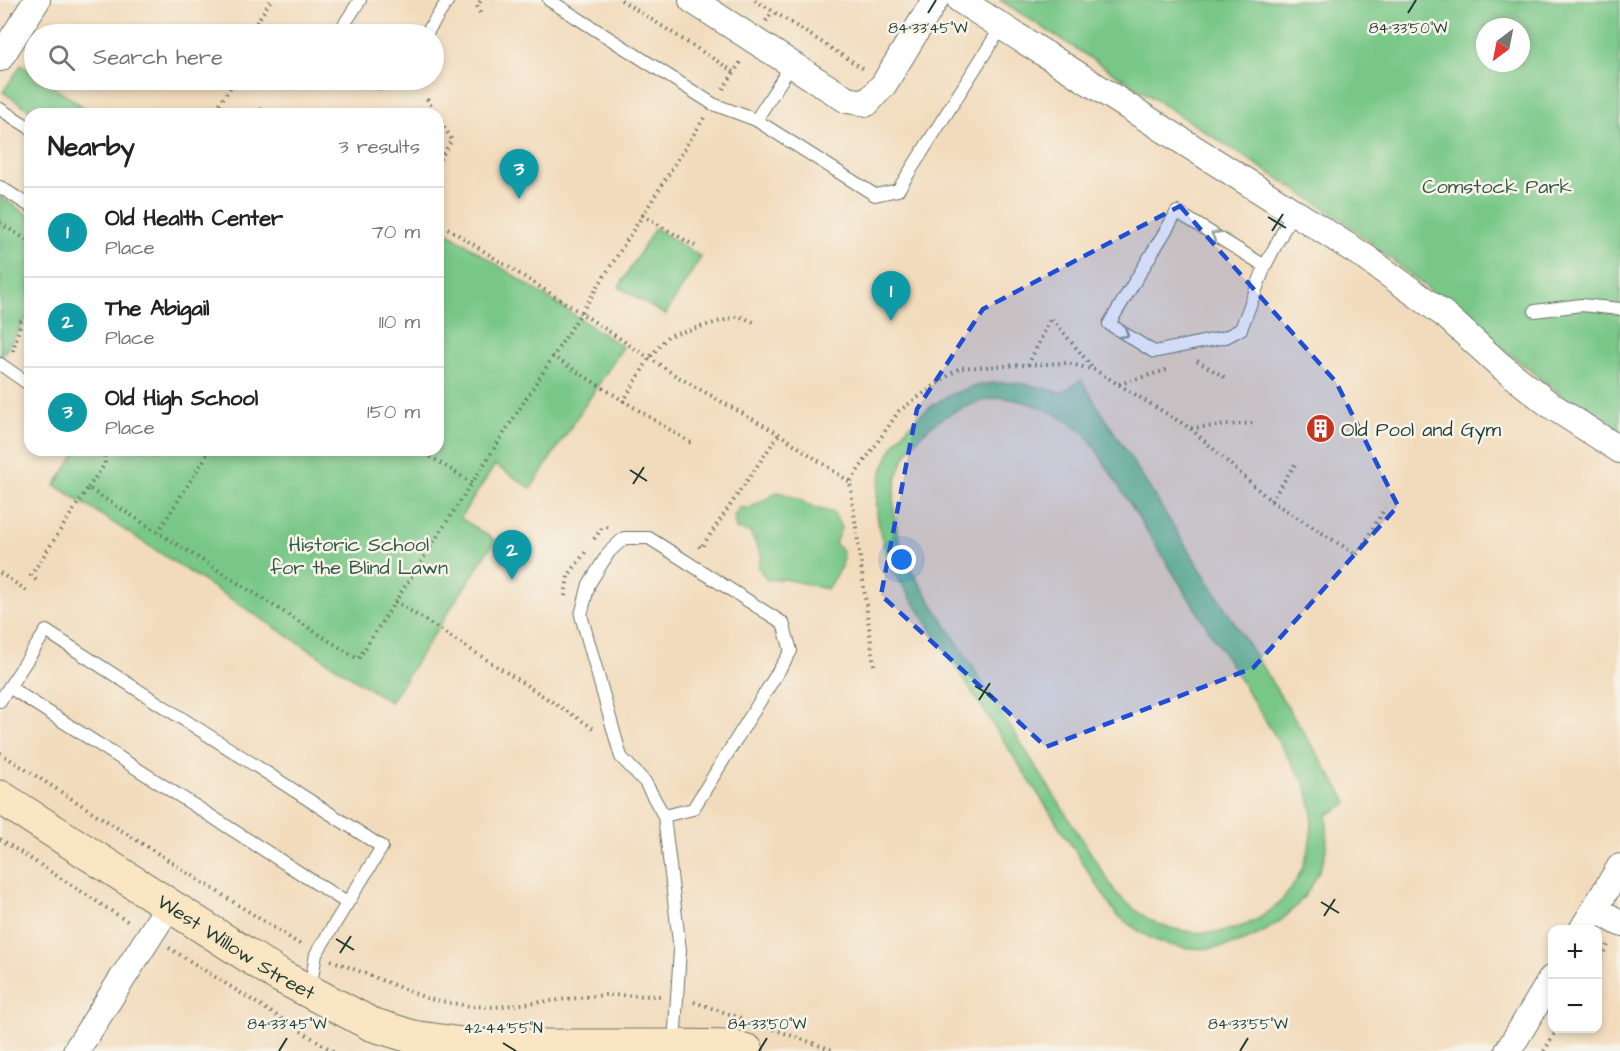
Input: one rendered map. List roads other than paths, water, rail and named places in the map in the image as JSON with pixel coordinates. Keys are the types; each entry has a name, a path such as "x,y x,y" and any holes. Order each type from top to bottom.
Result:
{"street":[{"path":"0,58 37,0"},
{"path":"692,0 847,100 867,103 884,84 935,0"},
{"path":"960,0 1365,257 1445,315 1549,404 1620,450"},
{"name":"West Willow Street","path":"0,796 168,907 310,993 371,1024 413,1037 475,1048 732,1047 750,1031"},
{"path":"1620,867 1589,919 1620,923"},
{"path":"76,1051 168,907"},
{"path":"1508,1051 1551,979"}],"lane":[{"path":"344,24 360,0"},
{"path":"432,24 448,0"},
{"path":"549,0 713,104 756,120 875,195 898,190 1002,26"},
{"path":"756,120 792,64"},
{"path":"0,109 24,124"},
{"path":"0,187 24,202"},
{"path":"1265,266 1177,212 1109,324 1154,352 1226,337 1241,328 1265,266 1293,212"},
{"path":"1535,310 1581,305 1620,309"},
{"path":"0,364 24,381"},
{"path":"664,816 693,809 791,651 783,623 650,538 624,538 609,552 589,584 581,615 621,757 645,782 664,816 680,950 674,1046"},
{"path":"0,701 46,631 382,847 316,954 310,993"},
{"path":"9,687 346,903"}],"place":[{"name":"Old High School","path":"519,199"},
{"name":"Old Health Center","path":"891,321"},
{"name":"Old Pool and Gym","path":"1320,429"},
{"name":"The Abigail","path":"512,580"}],"park label":[{"name":"Comstock Park","path":"1497,186"},
{"name":"Historic School for the Blind Lawn","path":"359,556"}]}
